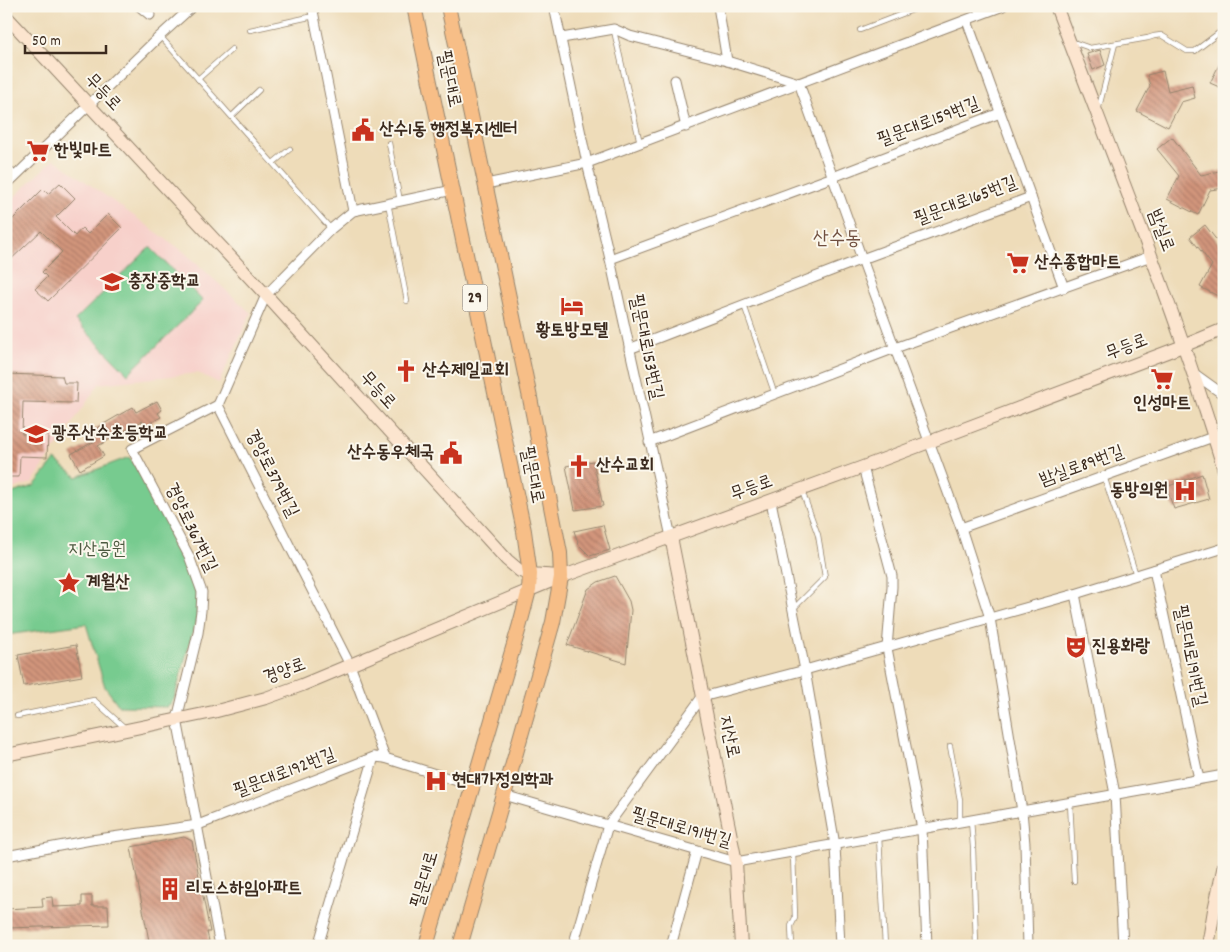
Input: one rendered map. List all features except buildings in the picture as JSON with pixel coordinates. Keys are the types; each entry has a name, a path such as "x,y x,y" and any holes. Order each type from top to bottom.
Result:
{"main road":[{"name":"필문대로","path":"414,6 524,531 530,574 529,590 520,624 426,946"},
{"name":"필문대로","path":"448,6 530,398 556,530 561,576 553,622 460,946"}],"street":[{"path":"139,6 150,15"},
{"path":"6,185 160,36 194,6"},
{"name":"필문대로153번길","path":"554,6 587,163 671,537"},
{"path":"718,6 727,61"},
{"path":"486,184 587,163 1003,6"},
{"name":"밤실로","path":"1056,6 1151,256 1182,346 1219,435 1224,470"},
{"path":"313,11 353,211"},
{"name":"무등로","path":"6,16 266,295 507,560 520,571 530,574 561,576 863,467 1224,329"},
{"name":"필문대로159번길","path":"610,259 833,178 1000,113 967,20"},
{"path":"562,38 614,29 630,36 727,61 799,83"},
{"path":"675,80 686,126"},
{"path":"799,83 961,528 994,633 1022,811 1025,844 1028,946"},
{"name":"필문대로165번길","path":"630,349 862,259 1031,197 1000,113"},
{"path":"6,168 14,177"},
{"path":"218,404 266,295 331,229 353,211 453,190"},
{"path":"1031,197 1064,288"},
{"path":"649,442 895,348 1151,256"},
{"path":"1192,372 1224,395"},
{"name":"경양로379번길","path":"218,404 350,665"},
{"name":"경양로367번길","path":"177,719 198,633 202,592 190,556 132,449 218,404"},
{"name":"밤실로89번길","path":"961,528 1219,435"},
{"path":"863,467 892,576 887,648 922,829 927,946"},
{"path":"771,501 805,670 835,844 840,946"},
{"name":"지산로","path":"671,537 736,862 741,946"},
{"path":"702,697 887,648 1224,548"},
{"name":"필문대로191번길","path":"1154,570 1200,779"},
{"name":"경양로","path":"6,755 213,712 266,698 302,685 561,576"},
{"path":"1074,594 1115,794 1123,946"},
{"path":"350,665 385,758"},
{"name":"필문대로191번길","path":"608,825 702,697"},
{"path":"177,719 220,946"},
{"path":"318,946 374,757"},
{"name":"필문대로192번길","path":"6,856 91,840 198,825 374,757 385,758 473,786"},
{"name":"필문대로191번길","path":"504,796 736,862 1224,775"},
{"path":"573,946 608,825"},
{"path":"671,946 697,851"},
{"path":"1208,946 1224,864"}],"lane":[{"path":"744,6 749,8 760,6"},
{"path":"860,30 923,6"},
{"path":"973,6 981,15"},
{"path":"250,30 313,11"},
{"path":"614,29 640,144"},
{"path":"1069,41 1090,48 1161,35 1187,51 1195,51 1224,29"},
{"path":"160,36 331,229"},
{"path":"1097,113 1115,44"},
{"path":"198,79 232,49"},
{"path":"232,116 259,90"},
{"path":"389,143 400,201"},
{"path":"273,163 290,149"},
{"path":"388,203 407,301"},
{"path":"744,304 775,395"},
{"path":"1104,476 1136,575"},
{"name":"무등로","path":"793,608 825,577 818,535 802,489"},
{"path":"17,716 94,700 126,729"},
{"path":"950,746 960,800 960,822"},
{"path":"1070,802 1074,881"},
{"path":"971,820 974,856 976,946"},
{"path":"879,837 884,946"},
{"path":"792,946 791,926 795,918 793,852"}],"shaded area":[{"name":"충장중학교","path":"54,159 183,251 251,313 219,383 198,373 99,384 32,483 6,491 6,205"}],"green space":[{"path":"150,247 203,301 128,374 75,320"},
{"name":"지산공원","path":"129,457 143,476 171,528 188,566 197,596 197,617 174,699 168,707 119,706 105,687 86,624 6,635 6,495 34,486 55,460 77,477"}],"place":[{"name":"산수1동 행정복지센터","path":"363,130"},
{"name":"한빛마트","path":"38,151"},
{"name":"산수종합마트","path":"1018,263"},
{"name":"충장중학교","path":"112,282"},
{"name":"황토방모텔","path":"572,306"},
{"name":"산수제일교회","path":"406,371"},
{"name":"인성마트","path":"1162,379"},
{"name":"광주산수초등학교","path":"36,434"},
{"name":"산수동우체국","path":"451,453"},
{"name":"산수교회","path":"579,466"},
{"name":"동방의원","path":"1185,491"},
{"name":"계월산","path":"69,583"},
{"name":"진용화랑","path":"1076,647"},
{"name":"현대가정의학과","path":"436,781"},
{"name":"리도스하임아파트","path":"170,889"}],"district":[{"name":"산수동","path":"837,240"}]}
